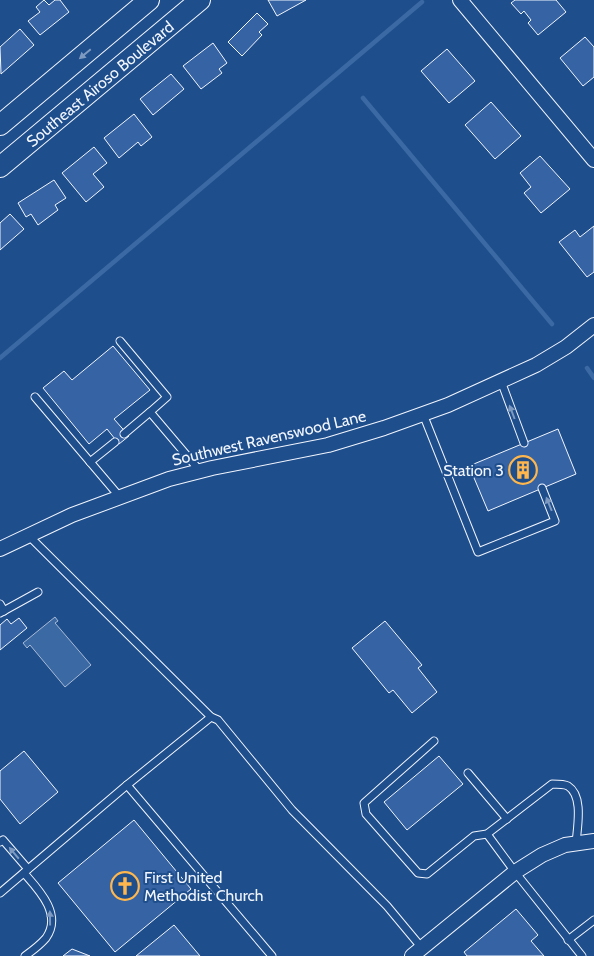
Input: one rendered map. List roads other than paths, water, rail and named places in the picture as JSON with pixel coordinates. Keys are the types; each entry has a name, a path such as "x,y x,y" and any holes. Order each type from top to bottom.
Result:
{"main road":[{"name":"Southeast Airoso Boulevard","path":"0,125 149,0"},
{"name":"Southeast Airoso Boulevard","path":"0,167 200,0"},
{"path":"108,34 129,59"}],"street":[{"path":"460,0 594,160"},
{"name":"Southwest Ravenswood Lane","path":"0,549 72,514 169,479 328,445 384,428 448,405 536,365 566,347 594,325"},
{"path":"417,952 515,872 542,855 565,845 594,841"}],"lane":[{"path":"120,342 167,397 124,434"},
{"path":"501,381 524,443"},
{"path":"35,397 119,496"},
{"path":"150,412 200,471"},
{"path":"423,414 478,552 555,520 542,488"},
{"path":"90,462 114,442"},
{"path":"28,535 211,717 218,720 292,810 387,906 417,952"},
{"path":"1,609 38,592"},
{"path":"0,893 127,785 211,717"},
{"path":"434,741 364,803 366,814 418,873 427,874 474,836 487,834 552,784 567,785 575,793 579,812 576,844"},
{"path":"468,773 507,819"},
{"path":"127,785 272,956"},
{"path":"487,834 582,956"},
{"path":"0,842 3,840 26,871 48,903 50,910 51,923 49,932 25,956"},
{"path":"568,940 594,920"}],"water":[{"path":"55,617 58,621 55,623 91,665 65,687 30,645 27,648 23,643"}],"waterway":[{"path":"0,358 422,2"},
{"path":"363,98 552,324"},
{"path":"587,368 594,378"}],"place":[{"name":"Station 3","path":"523,470"},
{"name":"First United Methodist Church","path":"125,886"}]}
